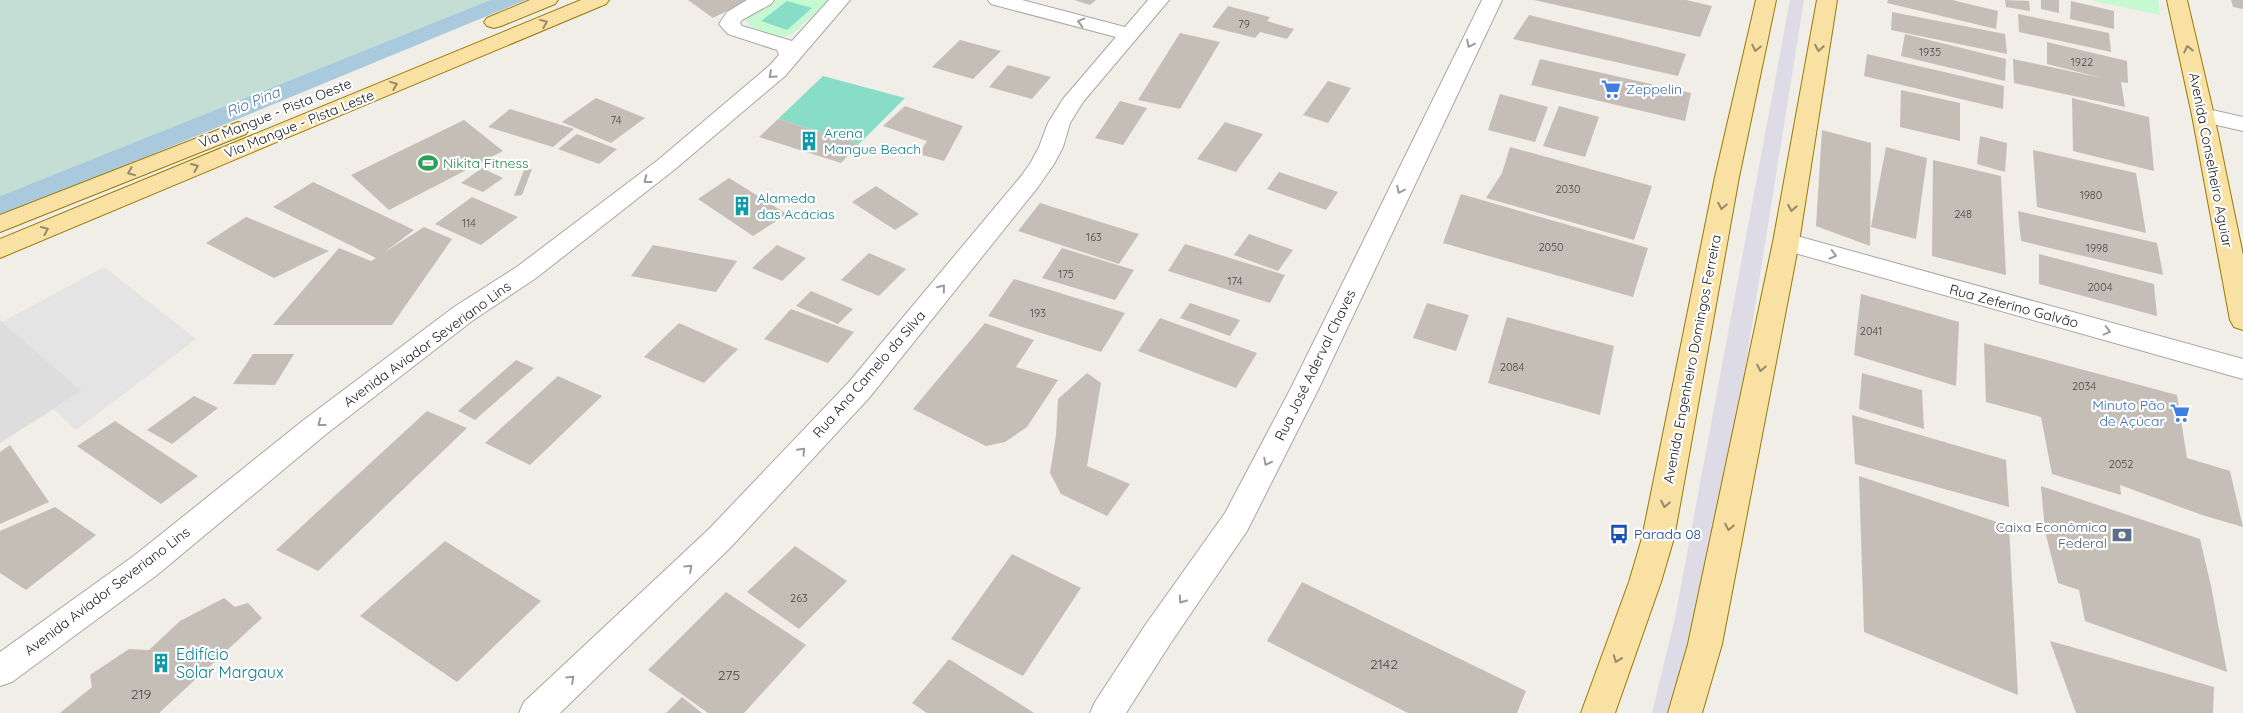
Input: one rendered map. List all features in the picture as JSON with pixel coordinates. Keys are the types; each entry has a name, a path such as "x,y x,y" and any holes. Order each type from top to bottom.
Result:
{"main road":[{"name":"Via Mangue - Pista Oeste","path":"0,224 265,118 548,0"},
{"name":"Via Mangue - Pista Leste","path":"0,248 599,0"},
{"name":"Avenida Engenheiro Domingos Ferreira","path":"1598,713 1645,582 1658,538 1727,178 1766,0"},
{"path":"1685,713 1705,644 1786,242 1827,0"},
{"name":"Avenida Conselheiro Aguiar","path":"2178,0 2203,115 2243,320"}],"street":[{"path":"764,0 738,14 728,24 735,30 785,46 790,55"},
{"name":"Avenida Aviador Severiano Lins","path":"0,671 146,566 315,427 463,314 526,272 666,165 777,71 840,0"},
{"path":"998,0 1128,34"},
{"name":"Rua Ana Camelo da Silva","path":"536,713 720,538 859,390 1030,182 1042,164 1051,147 1059,123 1074,99 1159,0"},
{"name":"Rua José Aderval Chaves","path":"1107,713 1158,634 1236,522 1305,388 1492,0"},
{"path":"2203,115 2243,124"},
{"name":"Rua Zeferino Galvão","path":"1786,242 2243,369"}],"shaded area":[{"path":"0,0 490,0 0,196"},
{"path":"1790,0 1804,0 1726,488 1673,713 1652,713 1675,618"},
{"path":"104,267 196,339 76,430 54,409 82,391 2,322"},
{"path":"0,320 82,391 0,443"}],"green space":[{"path":"777,0 830,0 793,33 785,37 774,37 750,26 746,20 752,14"},
{"path":"2092,0 2158,0 2160,15 2094,1"},
{"path":"787,1 812,8 787,30 761,21"},
{"path":"823,76 905,98 859,144 778,119"}],"water":[{"name":"Rio Pina","path":"490,0 526,0 0,217 0,196"}],"building":[{"path":"688,0 749,0 713,18"},
{"path":"1074,0 1096,0 1090,5"},
{"path":"1534,0 1686,0 1712,6 1700,37"},
{"path":"1888,0 1952,0 1998,11 1996,29 1887,3"},
{"path":"2005,0 2029,1 2030,11 2006,7"},
{"path":"2041,0 2059,0 2059,13 2041,9"},
{"path":"2231,0 2243,0 2243,9 2233,7"},
{"path":"2071,1 2114,11 2114,29 2070,19"},
{"path":"1228,6 1270,17 1267,21 1294,29 1287,39 1260,32 1255,38 1212,27"},
{"path":"1892,12 2005,34 2007,54 1891,30"},
{"path":"2018,14 2109,33 2111,52 2019,32"},
{"path":"1529,15 1686,54 1678,76 1513,39"},
{"path":"1180,33 1220,42 1180,109 1138,100"},
{"path":"1905,34 2006,59 2005,81 1901,56"},
{"path":"960,40 1001,51 973,79 932,67"},
{"path":"2047,42 2127,61 2128,83 2121,82 2125,107 2014,83 2013,59 2102,78 2047,64"},
{"path":"1867,54 2004,86 2003,109 1864,76"},
{"name":"Zeppelin","path":"1540,59 1691,93 1685,121 1531,85"},
{"path":"1008,65 1051,77 1032,99 989,87"},
{"path":"1328,81 1351,88 1328,123 1303,115"},
{"path":"1901,90 1960,103 1960,141 1900,127"},
{"path":"1500,94 1548,107 1535,142 1488,130"},
{"path":"596,98 645,118 611,143 562,122"},
{"path":"2072,98 2149,117 2154,171 2073,151"},
{"path":"1120,101 1147,108 1123,145 1095,138"},
{"path":"905,106 963,126 944,161 919,154 927,141 883,126"},
{"path":"1559,106 1599,117 1585,157 1543,146"},
{"path":"510,109 574,129 553,147 488,127"},
{"name":"Arena Mangue Beach","path":"778,119 859,144 841,163 759,137"},
{"name":"Nikita Fitness","path":"464,120 503,151 389,210 351,175"},
{"path":"1225,122 1263,134 1236,172 1197,159"},
{"path":"1822,130 1871,143 1870,246 1816,226"},
{"path":"577,134 617,149 599,164 558,149"},
{"path":"1980,136 2007,143 2005,172 1977,164"},
{"path":"1510,147 1652,186 1634,240 1486,198 1502,173"},
{"path":"1886,147 1927,158 1916,239 1871,227"},
{"path":"2033,150 2136,173 2146,233 2037,207"},
{"path":"1933,160 2001,176 2006,275 1932,256"},
{"path":"482,168 503,178 483,192 461,183"},
{"path":"532,169 522,195 514,196 524,170"},
{"path":"1279,172 1338,192 1326,210 1267,189"},
{"name":"Alameda das Acácias","path":"729,178 787,214 753,236 698,199"},
{"path":"313,182 414,230 385,252 424,227 452,239 392,325 273,325 339,248 371,261 376,258 273,207"},
{"path":"876,186 919,214 895,230 852,202"},
{"path":"1461,194 1648,248 1633,297 1443,243"},
{"path":"472,197 518,217 481,245 435,224"},
{"path":"1040,203 1139,234 1119,264 1018,231"},
{"path":"2018,211 2157,243 2163,275 2021,241"},
{"path":"246,217 329,251 274,278 206,243"},
{"path":"1249,234 1293,250 1278,271 1234,255"},
{"path":"1185,244 1285,275 1270,303 1168,271"},
{"path":"653,245 737,261 716,292 631,276"},
{"path":"777,245 806,258 782,281 752,268"},
{"path":"1062,248 1134,270 1115,300 1042,278"},
{"path":"869,253 906,269 879,296 841,280"},
{"path":"2039,254 2154,284 2157,316 2039,284"},
{"path":"1014,279 1125,313 1101,352 988,316"},
{"path":"811,291 853,309 838,324 796,306"},
{"path":"1861,294 1959,322 1956,386 1854,355"},
{"path":"1190,303 1240,320 1230,336 1180,318"},
{"path":"1427,303 1469,315 1456,351 1413,338"},
{"path":"791,309 854,332 828,363 764,339"},
{"path":"1507,317 1614,346 1600,415 1488,383"},
{"path":"1160,318 1257,353 1236,388 1138,351"},
{"path":"679,323 738,349 704,383 644,357"},
{"path":"985,323 1034,340 1016,367 1058,380 1027,427 1005,442 986,446 913,409"},
{"path":"1984,343 2177,395 2187,458 2230,471 2243,527 2202,515 2120,485 2121,495 2052,474 2041,417 1986,402"},
{"path":"253,354 294,354 275,385 233,384"},
{"path":"516,360 534,368 475,420 458,411"},
{"path":"1087,373 1101,383 1087,466 1130,484 1107,516 1061,494 1050,473 1056,435 1058,399"},
{"path":"1862,373 1922,390 1924,429 1859,409"},
{"path":"558,376 602,396 530,465 485,443"},
{"path":"194,396 218,408 172,444 147,430"},
{"path":"427,411 467,428 318,571 276,550"},
{"path":"1852,415 2006,460 2009,507 1855,464"},
{"path":"115,421 198,476 161,504 77,446"},
{"path":"10,445 49,502 0,524 0,452"},
{"path":"1859,476 2009,526 2018,695 1864,632"},
{"path":"2041,486 2200,539 2227,672 2085,621 2079,590 2058,583 2045,531"},
{"path":"55,507 96,535 26,590 0,573 0,531"},
{"path":"445,541 541,601 457,682 360,616"},
{"path":"795,546 847,581 799,629 747,592"},
{"path":"1012,554 1081,588 1023,676 951,639"},
{"path":"1302,582 1526,691 1517,713 1408,713 1267,641"},
{"path":"726,592 806,645 744,713 708,713 648,670"},
{"name":"Edifício Solar Margaux","path":"224,598 235,607 248,603 262,618 159,713 60,713 92,687 90,675 129,649 149,650 180,621"},
{"path":"2050,641 2214,687 2213,713 2076,713"},
{"path":"949,659 1034,713 927,713 912,703"},
{"path":"682,697 702,713 666,713"}],"place":[{"name":"Zeppelin","path":"1611,89"},
{"name":"Arena Mangue Beach","path":"809,141"},
{"name":"Nikita Fitness","path":"428,163"},
{"name":"Alameda das Acácias","path":"742,206"},
{"name":"Minuto Pão de Açúcar","path":"2180,413"},
{"name":"Parada 08","path":"1619,534"},
{"name":"Caixa Econômica Federal","path":"2122,535"},
{"name":"Edifício Solar Margaux","path":"161,663"}]}
